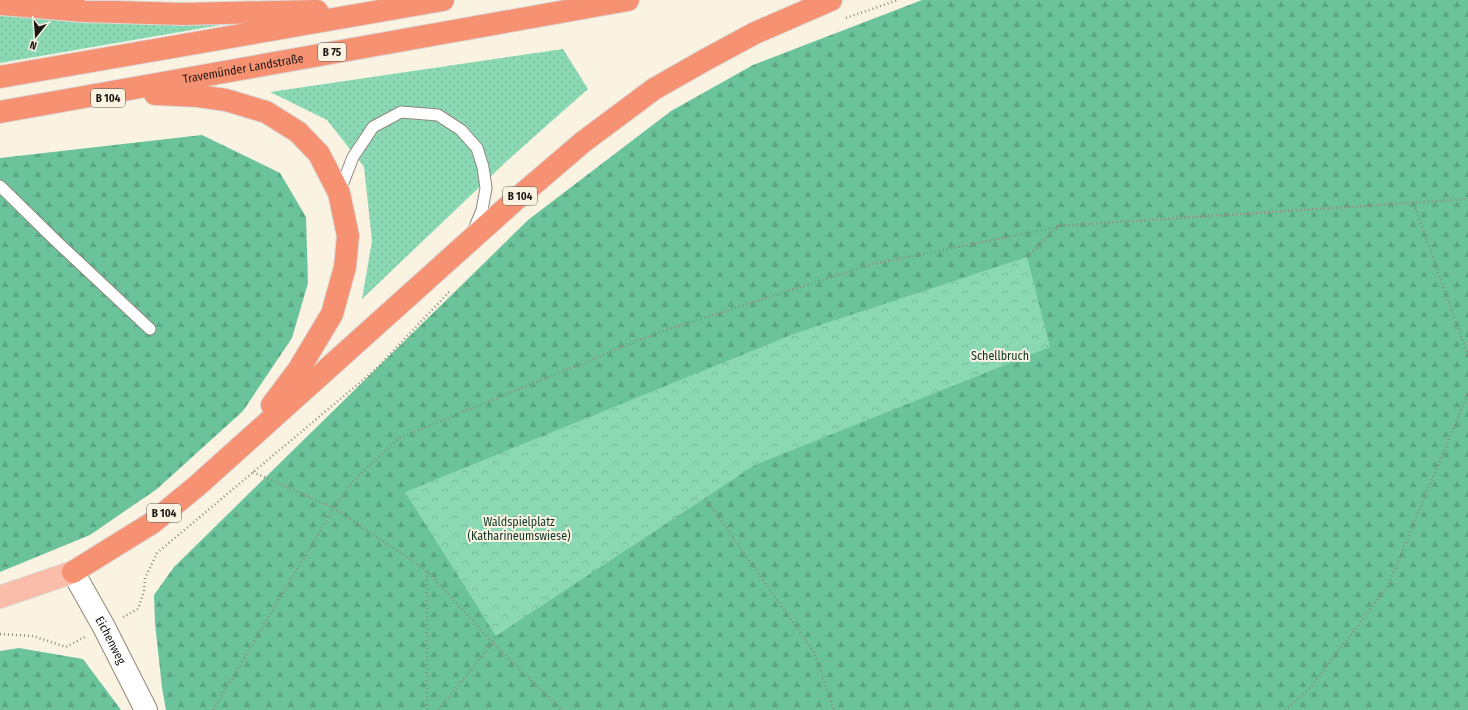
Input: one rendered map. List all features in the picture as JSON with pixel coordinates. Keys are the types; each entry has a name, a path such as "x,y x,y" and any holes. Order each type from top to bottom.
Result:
{"highway":[{"path":"0,77 443,0"},
{"name":"Travemünder Landstraße","path":"0,112 628,0"},
{"name":"B 104","path":"72,572 152,523 198,485 582,142 654,89 755,33 831,0"},
{"path":"0,4 84,11 182,14 390,9"},
{"name":"B 104","path":"35,105 158,94 198,96 226,100 266,112 298,132 318,154 339,193 348,236 345,267 332,314 299,369 245,442"}],"main road":[{"name":"B 104","path":"0,597 72,572"}],"street":[{"name":"Eichenweg","path":"72,572 104,627 146,710"}],"lane":[{"path":"339,193 353,157 373,127 401,112 438,116 462,130 466,134 477,148 483,167 486,188 482,210 469,242"},
{"path":"0,186 150,329"}],"path":[{"path":"845,18 898,0"},
{"path":"214,710 334,508 354,480 399,438 657,333 872,264 1058,226 1414,204 1468,199"},
{"path":"1414,204 1468,356"},
{"path":"1027,256 1058,227"},
{"path":"0,634 33,636 66,647 138,609 144,591 145,578 157,553 376,369 453,288"},
{"path":"1285,710 1310,687 1388,586 1468,393"},
{"path":"253,472 334,508 427,571 493,643 562,710"},
{"path":"705,498 814,652 834,710"},
{"path":"427,571 427,710"},
{"path":"438,710 493,643 496,636"}],"green space":[{"name":"Schellbruch","path":"922,0 1468,0 1468,710 166,710 162,688 155,623 154,595 174,567 528,220 671,111 753,65"},
{"path":"0,15 238,22 0,63"},
{"path":"563,49 588,89 509,159 362,299 372,241 364,167 327,120 270,92"},
{"path":"202,135 280,173 306,217 308,283 292,338 243,411 157,489 90,535 0,572 0,158"},
{"name":"Waldspielplatz (Katharineumswiese)","path":"1027,257 1050,347 755,465 496,636 405,492 796,333"},
{"path":"19,648 83,659 121,710 0,710 0,651"}]}
